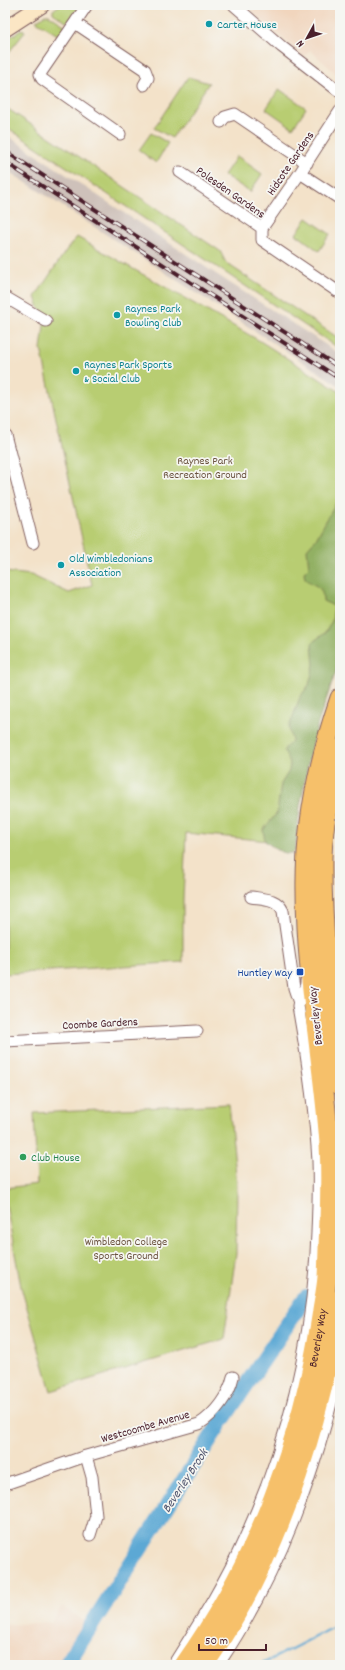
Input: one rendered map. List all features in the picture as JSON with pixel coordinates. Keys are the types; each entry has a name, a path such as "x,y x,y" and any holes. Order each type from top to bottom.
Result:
{"highway":[{"name":"Beverley Way","path":"184,1665 195,1650 229,1591 249,1552 269,1507 302,1411 316,1353 327,1278 330,1178 328,1132 310,960 306,889 313,809 320,766 327,734 340,698"},
{"name":"Beverley Way","path":"340,749 329,796 322,857 323,899 337,1034 340,1085"},
{"name":"Beverley Way","path":"204,1665 244,1600 283,1516 298,1475 325,1381 340,1299"}],"main road":[{"path":"5,28 42,5"}],"street":[{"path":"87,5 40,74 42,79 120,134"},
{"path":"234,5 282,47 340,92"},
{"path":"75,23 145,70 148,78 144,85"},
{"name":"Hidcote Gardens","path":"262,228 304,168 340,111"},
{"path":"221,122 225,117 235,114 304,168 340,199"},
{"name":"Polesden Gardens","path":"180,172 262,228 262,240 337,291"},
{"path":"6,298 40,319 46,321"},
{"path":"5,435 33,543"},
{"name":"Beverley Way","path":"173,1665 230,1570 272,1471 296,1391 308,1332 316,1270 319,1200 318,1161 313,1097 298,1000 294,988 283,910 280,904 275,901 251,897"},
{"name":"Beverley Way","path":"298,1000 306,989 306,977 310,960"},
{"name":"Coombe Gardens","path":"5,1041 197,1031"},
{"path":"218,1665 249,1613 284,1542 305,1490 338,1382 340,1364"},
{"name":"Westcoombe Avenue","path":"5,1484 86,1456 199,1424 209,1418 231,1387 233,1376"},
{"path":"86,1456 92,1477 96,1516 90,1534"}],"shaded area":[{"path":"249,5 340,5 340,77 310,50 304,57 253,12 253,9"},
{"path":"5,134 340,354 340,386 5,169"},
{"path":"62,1606 90,1625 64,1665 9,1665 5,1625 51,1622"}],"green space":[{"path":"60,5 80,5 69,21 66,22 53,13 53,10"},
{"path":"45,15 49,15 66,26 59,36 36,21"},
{"path":"23,29 25,32 5,57 5,40"},
{"path":"188,77 209,83 172,138 154,128"},
{"path":"279,89 306,108 293,128 266,109"},
{"path":"5,107 220,251 226,263 340,339 340,349 5,126"},
{"path":"151,133 168,143 156,163 139,150"},
{"path":"237,156 262,174 250,192 224,175"},
{"path":"307,218 330,234 319,251 296,234"},
{"name":"Raynes Park Recreation Ground","path":"77,237 260,341 340,392 340,612 279,842 186,833 183,899 183,962 5,974 5,572 31,575 69,593 92,585 41,349 45,318 35,297 67,249"},
{"path":"340,496 340,660 318,723 309,759 300,807 295,851 288,853 280,851 265,841 263,830 277,813 281,784 289,771 290,764 284,751 292,741 289,728 300,697 309,685 314,665 312,644 325,633 332,621 334,606 323,601 322,592 318,587 305,578 304,572 309,568 307,549 316,539"},
{"name":"Wimbledon College Sports Ground","path":"229,1104 237,1185 236,1253 224,1339 51,1391 21,1287 5,1199 5,1188 37,1184 34,1113"}],"waterway":[{"name":"Beverley Brook","path":"66,1665 221,1422 306,1297"},
{"path":"260,1665 340,1624"}],"railway":[{"path":"5,151 340,368"},
{"path":"5,162 340,379"}],"place":[{"name":"Carter House","path":"209,24"},
{"name":"Raynes Park Bowling Club","path":"117,315"},
{"name":"Raynes Park Sports & Social Club","path":"76,371"},
{"name":"Old Wimbledonians Association","path":"61,565"},
{"name":"Huntley Way","path":"300,972"},
{"name":"Club House","path":"23,1157"}]}
